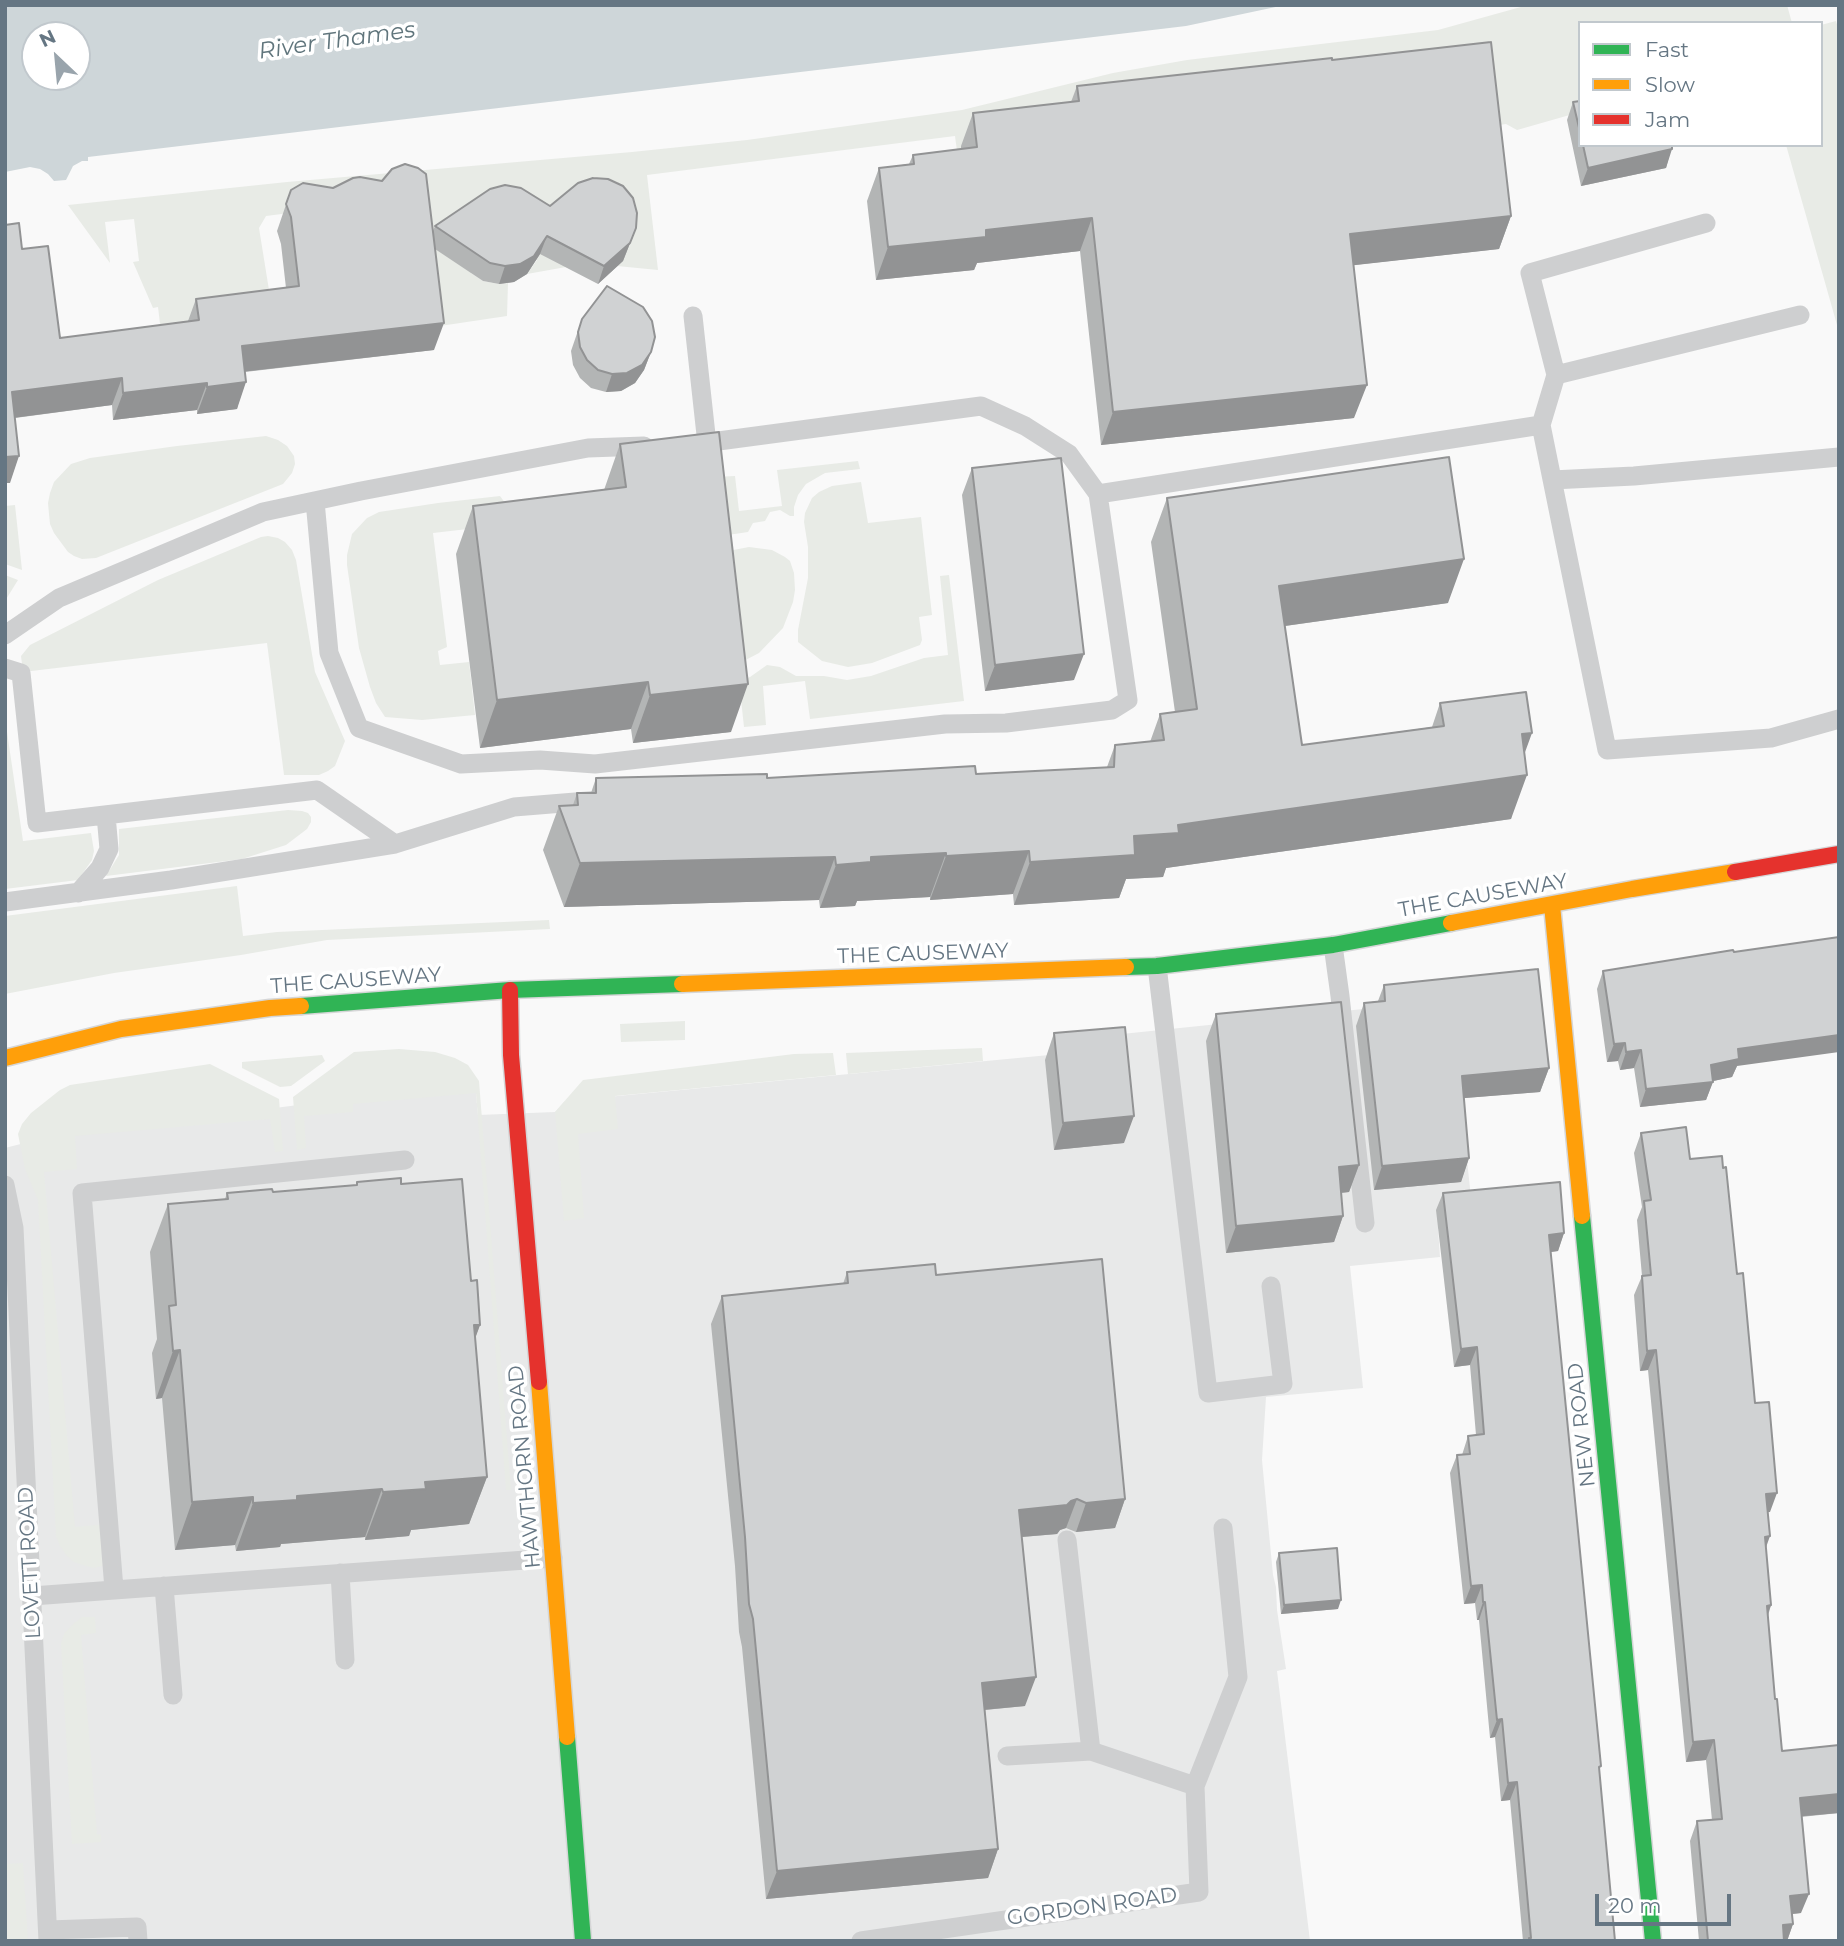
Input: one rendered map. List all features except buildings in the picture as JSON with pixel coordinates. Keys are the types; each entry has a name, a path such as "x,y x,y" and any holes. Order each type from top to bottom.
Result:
{"street":[{"name":"THE CAUSEWAY","path":"5,1058 121,1029 270,1008 510,990 1157,967 1333,945 1632,889 1839,854"},
{"name":"NEW ROAD","path":"1552,905 1653,1941"},
{"name":"HAWTHORN ROAD","path":"510,990 511,1055 583,1941"}],"lane":[{"path":"1706,223 1530,274 1556,375 1541,425 1607,750 1771,738 1839,719"},
{"path":"693,316 707,444"},
{"path":"1556,375 1800,316"},
{"path":"5,635 59,598 263,512 314,501 588,448 707,444 981,406 1025,426 1069,454 1098,494 1128,701 1112,710 1006,723 945,724 595,764 540,760 461,764 359,728 330,653 314,501"},
{"path":"1098,494 1541,425"},
{"path":"1552,480 1634,476 1839,457"},
{"path":"5,668 20,673 37,823 317,790 395,844"},
{"path":"5,902 395,844 514,807 623,798"},
{"path":"78,893 100,868 108,849 106,815"},
{"path":"1333,945 1365,1223"},
{"path":"1157,967 1208,1392 1283,1384 1271,1286"},
{"path":"114,1590 82,1193 405,1160"},
{"name":"LOVETT ROAD","path":"5,1185 14,1228 48,1935"},
{"path":"1007,1756 1091,1751 1195,1786 1238,1677 1223,1528"},
{"path":"1068,1540 1091,1751"},
{"path":"32,1596 553,1558"},
{"path":"340,1573 345,1660"},
{"path":"164,1586 173,1695"},
{"name":"GORDON ROAD","path":"861,1941 1199,1892 1195,1786"},
{"path":"48,1935 137,1927 138,1941"}],"shaded area":[{"path":"1528,5 1787,5 1791,21 1578,21 1578,113 1517,130 1506,124 1486,127 962,146 965,180 961,181 955,136 647,175 658,270 556,256 566,267 527,274 537,260 471,273 483,281 508,283 507,316 440,326 407,198 266,216 259,228 273,315 161,332 158,307 153,308 133,262 139,261 134,219 105,222 110,263 68,205 747,140 962,110 1113,73 1187,60 1438,30"},
{"path":"1836,21 1839,31 1839,332 1787,147 1823,147 1823,24"},
{"path":"266,436 287,446 294,456 292,473 283,484 96,558 82,559 68,552 50,524 50,493 54,482 71,464 90,458"},
{"path":"858,461 860,469 825,473 806,484 798,495 794,516 780,510 770,512 765,521 753,523 748,532 721,536 714,477 735,476 739,511 782,506 777,470"},
{"path":"861,482 868,523 921,517 932,615 919,617 922,640 920,645 872,663 848,667 822,661 798,642 808,578 808,547 804,522 812,498 819,492 832,486"},
{"path":"500,496 520,523 433,533 447,647 438,651 440,665 469,662 475,715 422,720 385,717 376,703 359,648 347,565 352,534 367,518 379,512"},
{"path":"15,505 22,570 5,564 5,506"},
{"path":"268,536 285,542 296,560 315,672 345,741 335,766 328,771 319,775 284,775 267,643 23,672 21,656 30,645 158,580"},
{"path":"749,547 772,550 790,561 795,590 783,628 759,653 736,665 723,552"},
{"path":"5,575 18,580 5,601"},
{"path":"949,575 964,701 810,719 805,681 763,686 766,725 744,727 739,681 767,665 780,667 796,676 824,676 847,680 871,676 924,658 948,655 940,576"},
{"path":"5,718 23,841 91,833 94,851 92,860 78,880 5,889"},
{"path":"288,810 308,813 311,822 307,829 286,845 242,859 106,876 119,855 119,829"},
{"path":"237,886 243,936 277,932 549,920 550,929 327,940 114,973 5,994 5,916"},
{"path":"1450,1000 1474,1226 1438,1229 1440,1257 1350,1266 1363,1388 1266,1397 1262,1460 1277,1610 1286,1669 1277,1671 1310,1941 5,1941 5,1148 44,1138 475,1082 478,1115 555,1112 565,1101 1123,1048 1122,1034"},
{"path":"685,1021 685,1040 621,1042 620,1024"},
{"path":"982,1048 983,1061 848,1074 846,1053"},
{"path":"399,1049 435,1052 455,1058 468,1065 479,1081 511,1490 506,1490 476,1093 353,1104 353,1112 304,1116 306,1148 297,1150 293,1097 354,1052"},
{"path":"833,1053 836,1075 615,1096 618,1129 578,1134 584,1218 564,1221 555,1112 583,1080 794,1054"},
{"path":"322,1055 325,1061 291,1086 280,1087 242,1068 242,1062"},
{"path":"210,1064 279,1099 283,1151 275,1152 270,1119 75,1136 77,1169 44,1172 75,1527 107,1524 105,1565 94,1568 74,1562 60,1546 56,1536 38,1200 25,1169 18,1134 31,1113 70,1085"},
{"path":"82,1617 95,1617 96,1633 81,1635 97,1834 101,1835 101,1842 72,1844 61,1644 64,1634"},
{"path":"23,1863 28,1941 5,1941 5,1864"}],"water":[{"name":"River Thames","path":"5,5 1285,5 1186,26 88,157 88,161 73,166 66,180 54,181 40,169 30,167 5,172"}],"traffic: fast":[{"path":"1126,967 1157,966 1333,945 1451,923"},
{"path":"301,1006 510,990 682,984"},
{"path":"1582,1216 1653,1941"},
{"path":"567,1737 583,1941"}],"traffic: slow":[{"path":"1451,923 1735,872"},
{"path":"1552,905 1582,1216"},
{"path":"682,984 1126,967"},
{"path":"5,1058 121,1029 301,1006"},
{"path":"539,1382 567,1737"}],"traffic: jam":[{"path":"1735,872 1839,854"},
{"path":"510,990 511,1055 539,1382"}]}
